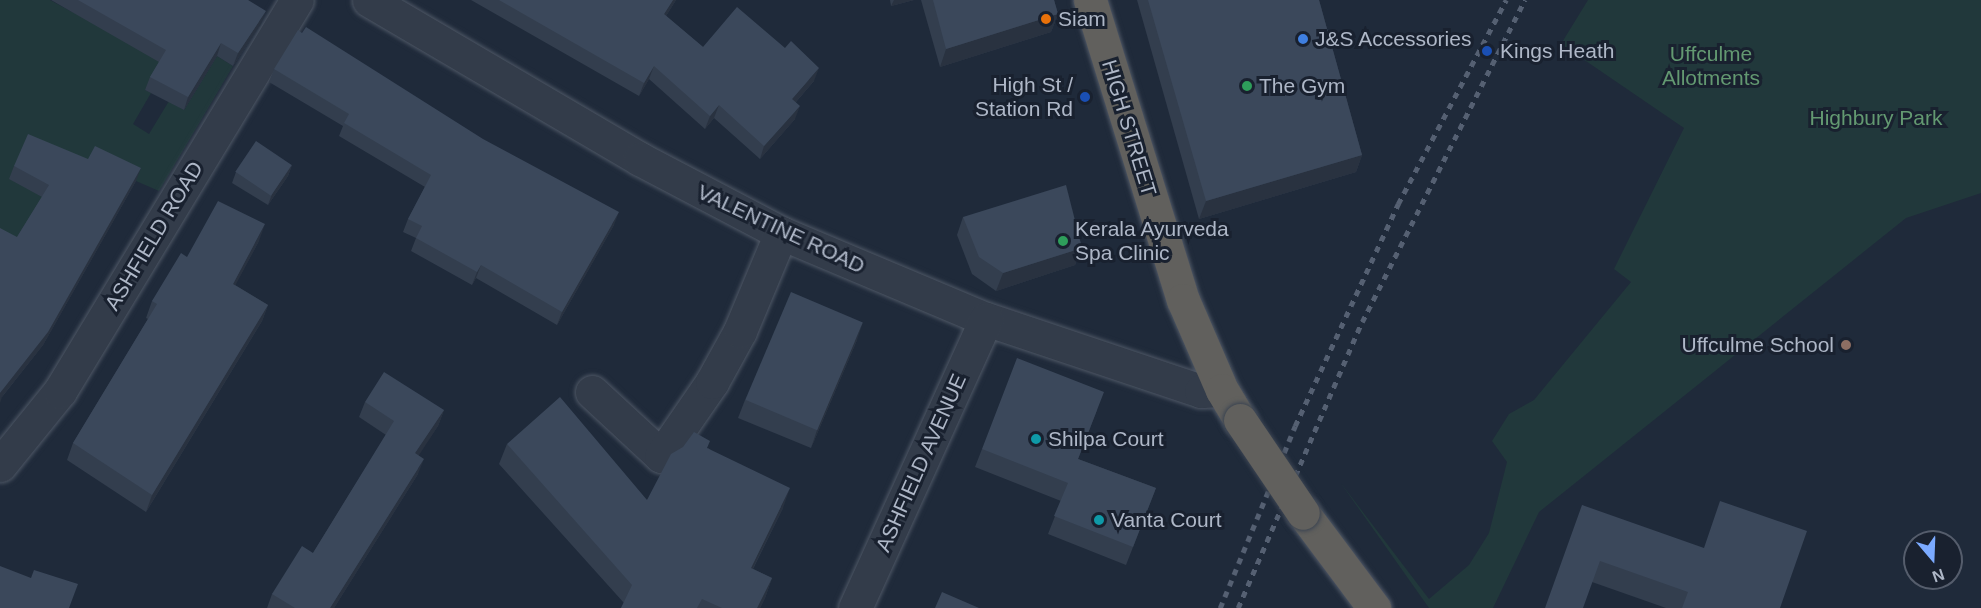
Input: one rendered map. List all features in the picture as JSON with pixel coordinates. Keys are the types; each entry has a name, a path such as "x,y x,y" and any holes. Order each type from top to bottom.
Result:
{"highway":[{"name":"HIGH STREET","path":"1090,0 1172,267 1222,390 1303,513 1374,608"}],"street":[{"name":"ASHFIELD ROAD","path":"0,465 60,391 297,0"},
{"name":"VALENTINE ROAD","path":"379,3 640,159 781,233 987,318 1202,391 1222,390"},
{"path":"592,392 661,456 712,381 740,331 781,233"},
{"name":"ASHFIELD AVENUE","path":"855,608 987,318"}],"green space":[{"path":"0,0 50,0 72,12 79,0 184,36 145,90 151,93 133,124 149,134 169,101 184,110 217,56 233,66 159,191 136,181 59,207 19,239 0,244"},
{"name":"Highbury Park","path":"1588,0 1981,0 1981,193 1906,218 1539,512 1493,608 1429,608 1340,482 1429,599 1469,565 1489,533 1507,462 1492,441 1509,414 1534,400 1631,282 1614,269 1684,128 1561,44"}],"building":[{"path":"78,0 248,0 266,11 238,53 221,43 188,97 150,77 166,50"},
{"path":"499,0 673,0 664,14 703,47 737,7 785,48 791,41 819,68 792,99 800,106 764,146 719,105 710,116 654,66 644,83"},
{"path":"933,0 1054,0 1058,14 946,49"},
{"name":"The Gym","path":"1148,0 1319,0 1362,155 1206,201"},
{"path":"306,27 483,139 619,212 562,312 481,265 477,272 416,238 422,226 408,219 431,175 344,123 349,114 274,69 298,30 302,33"},
{"path":"28,134 88,159 95,146 141,168 48,332 0,393 0,228 17,237 49,185 14,166"},
{"path":"256,141 292,165 271,196 235,172"},
{"path":"1066,185 1082,248 1003,273 979,257 963,217"},
{"path":"218,201 265,224 233,284 268,305 152,495 73,443 157,304 152,301 181,253 187,257"},
{"path":"791,292 863,322 817,430 745,400"},
{"path":"1017,358 1104,392 1078,459 1156,488 1133,547 1054,516 1068,483 982,449"},
{"path":"384,372 444,410 415,453 424,459 330,608 295,608 272,594 302,546 313,553 394,421 365,402"},
{"path":"560,397 647,500 671,454 683,447 694,432 710,441 707,448 790,488 751,568 772,578 757,608 722,608 702,599 697,608 621,608 632,585 507,444"},
{"path":"1720,501 1807,531 1780,608 1682,608 1688,592 1600,561 1583,608 1545,608 1582,505 1704,548"},
{"path":"0,566 31,578 34,570 78,584 69,608 0,608"},
{"path":"942,592 979,608 935,608"}],"railway":[{"path":"1220,608 1295,426 1398,204 1506,0"},
{"path":"1238,608 1362,322 1525,0"}],"place":[{"name":"Siam","path":"1046,19"},
{"name":"J&S Accessories","path":"1303,39"},
{"name":"Kings Heath","path":"1487,51"},
{"name":"The Gym","path":"1247,86"},
{"name":"High St / Station Rd","path":"1085,97"},
{"name":"Kerala Ayurveda Spa Clinic","path":"1063,241"},
{"name":"Uffculme School","path":"1846,345"},
{"name":"Shilpa Court","path":"1036,439"},
{"name":"Vanta Court","path":"1099,520"}],"park label":[{"name":"Uffculme Allotments","path":"1711,66"}]}
